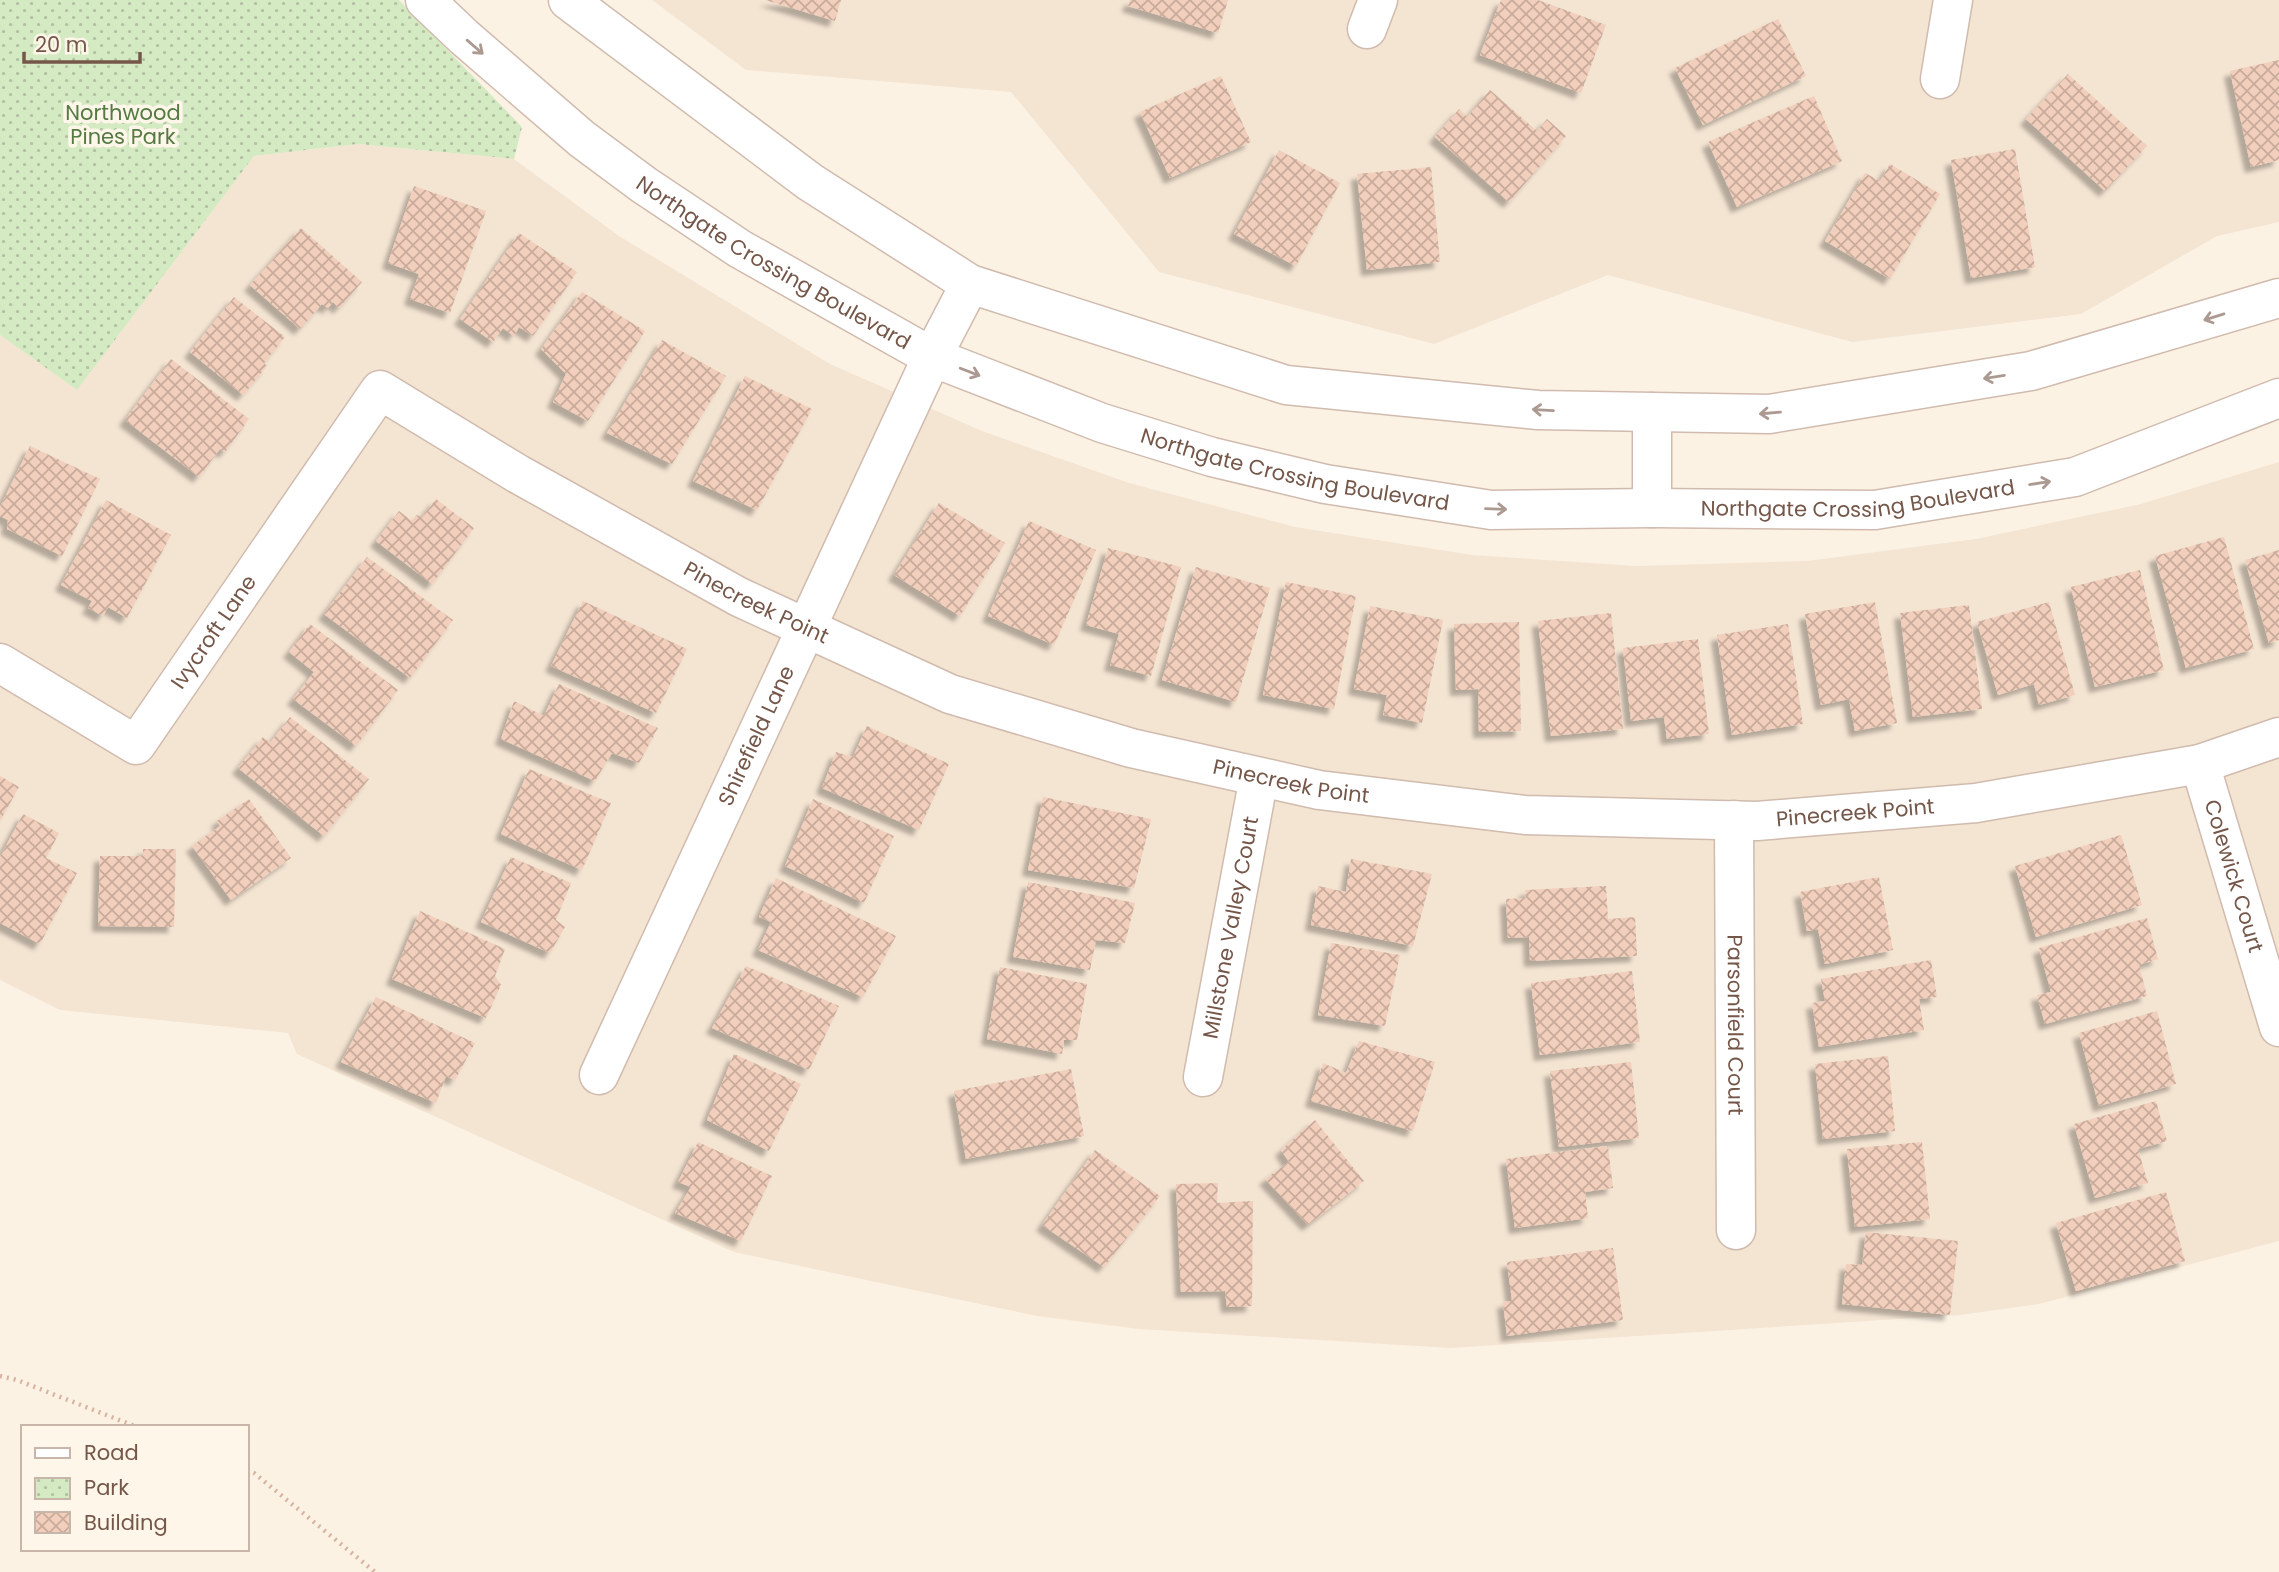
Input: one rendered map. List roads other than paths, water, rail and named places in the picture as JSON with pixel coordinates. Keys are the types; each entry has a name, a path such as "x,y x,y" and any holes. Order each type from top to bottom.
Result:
{"street":[{"name":"Northgate Crossing Boulevard","path":"425,0 582,139 644,185 740,249 932,358 1102,422 1213,457 1325,484 1491,510 1875,510 2075,477 2279,398"},
{"path":"568,0 810,182 970,284 1286,385 1538,410 1769,414 2031,371 2279,298"},
{"path":"1940,79 1953,0"},
{"name":"Shirefield Lane","path":"599,1075 932,358 970,284"},
{"name":"Pinecreek Point","path":"380,390 518,474 739,597 950,694 1130,748 1319,790 1525,815 1757,821 1976,803 2200,764 2279,737"},
{"name":"Ivycroft Lane","path":"0,663 136,745 380,390"},
{"path":"1652,412 1652,508"},
{"name":"Colewick Court","path":"2200,764 2279,1027"},
{"name":"Millstone Valley Court","path":"1203,1077 1259,777"},
{"name":"Parsonfield Court","path":"1734,820 1736,1230"}],"park label":[{"name":"Northwood Pines Park","path":"123,125"}]}
